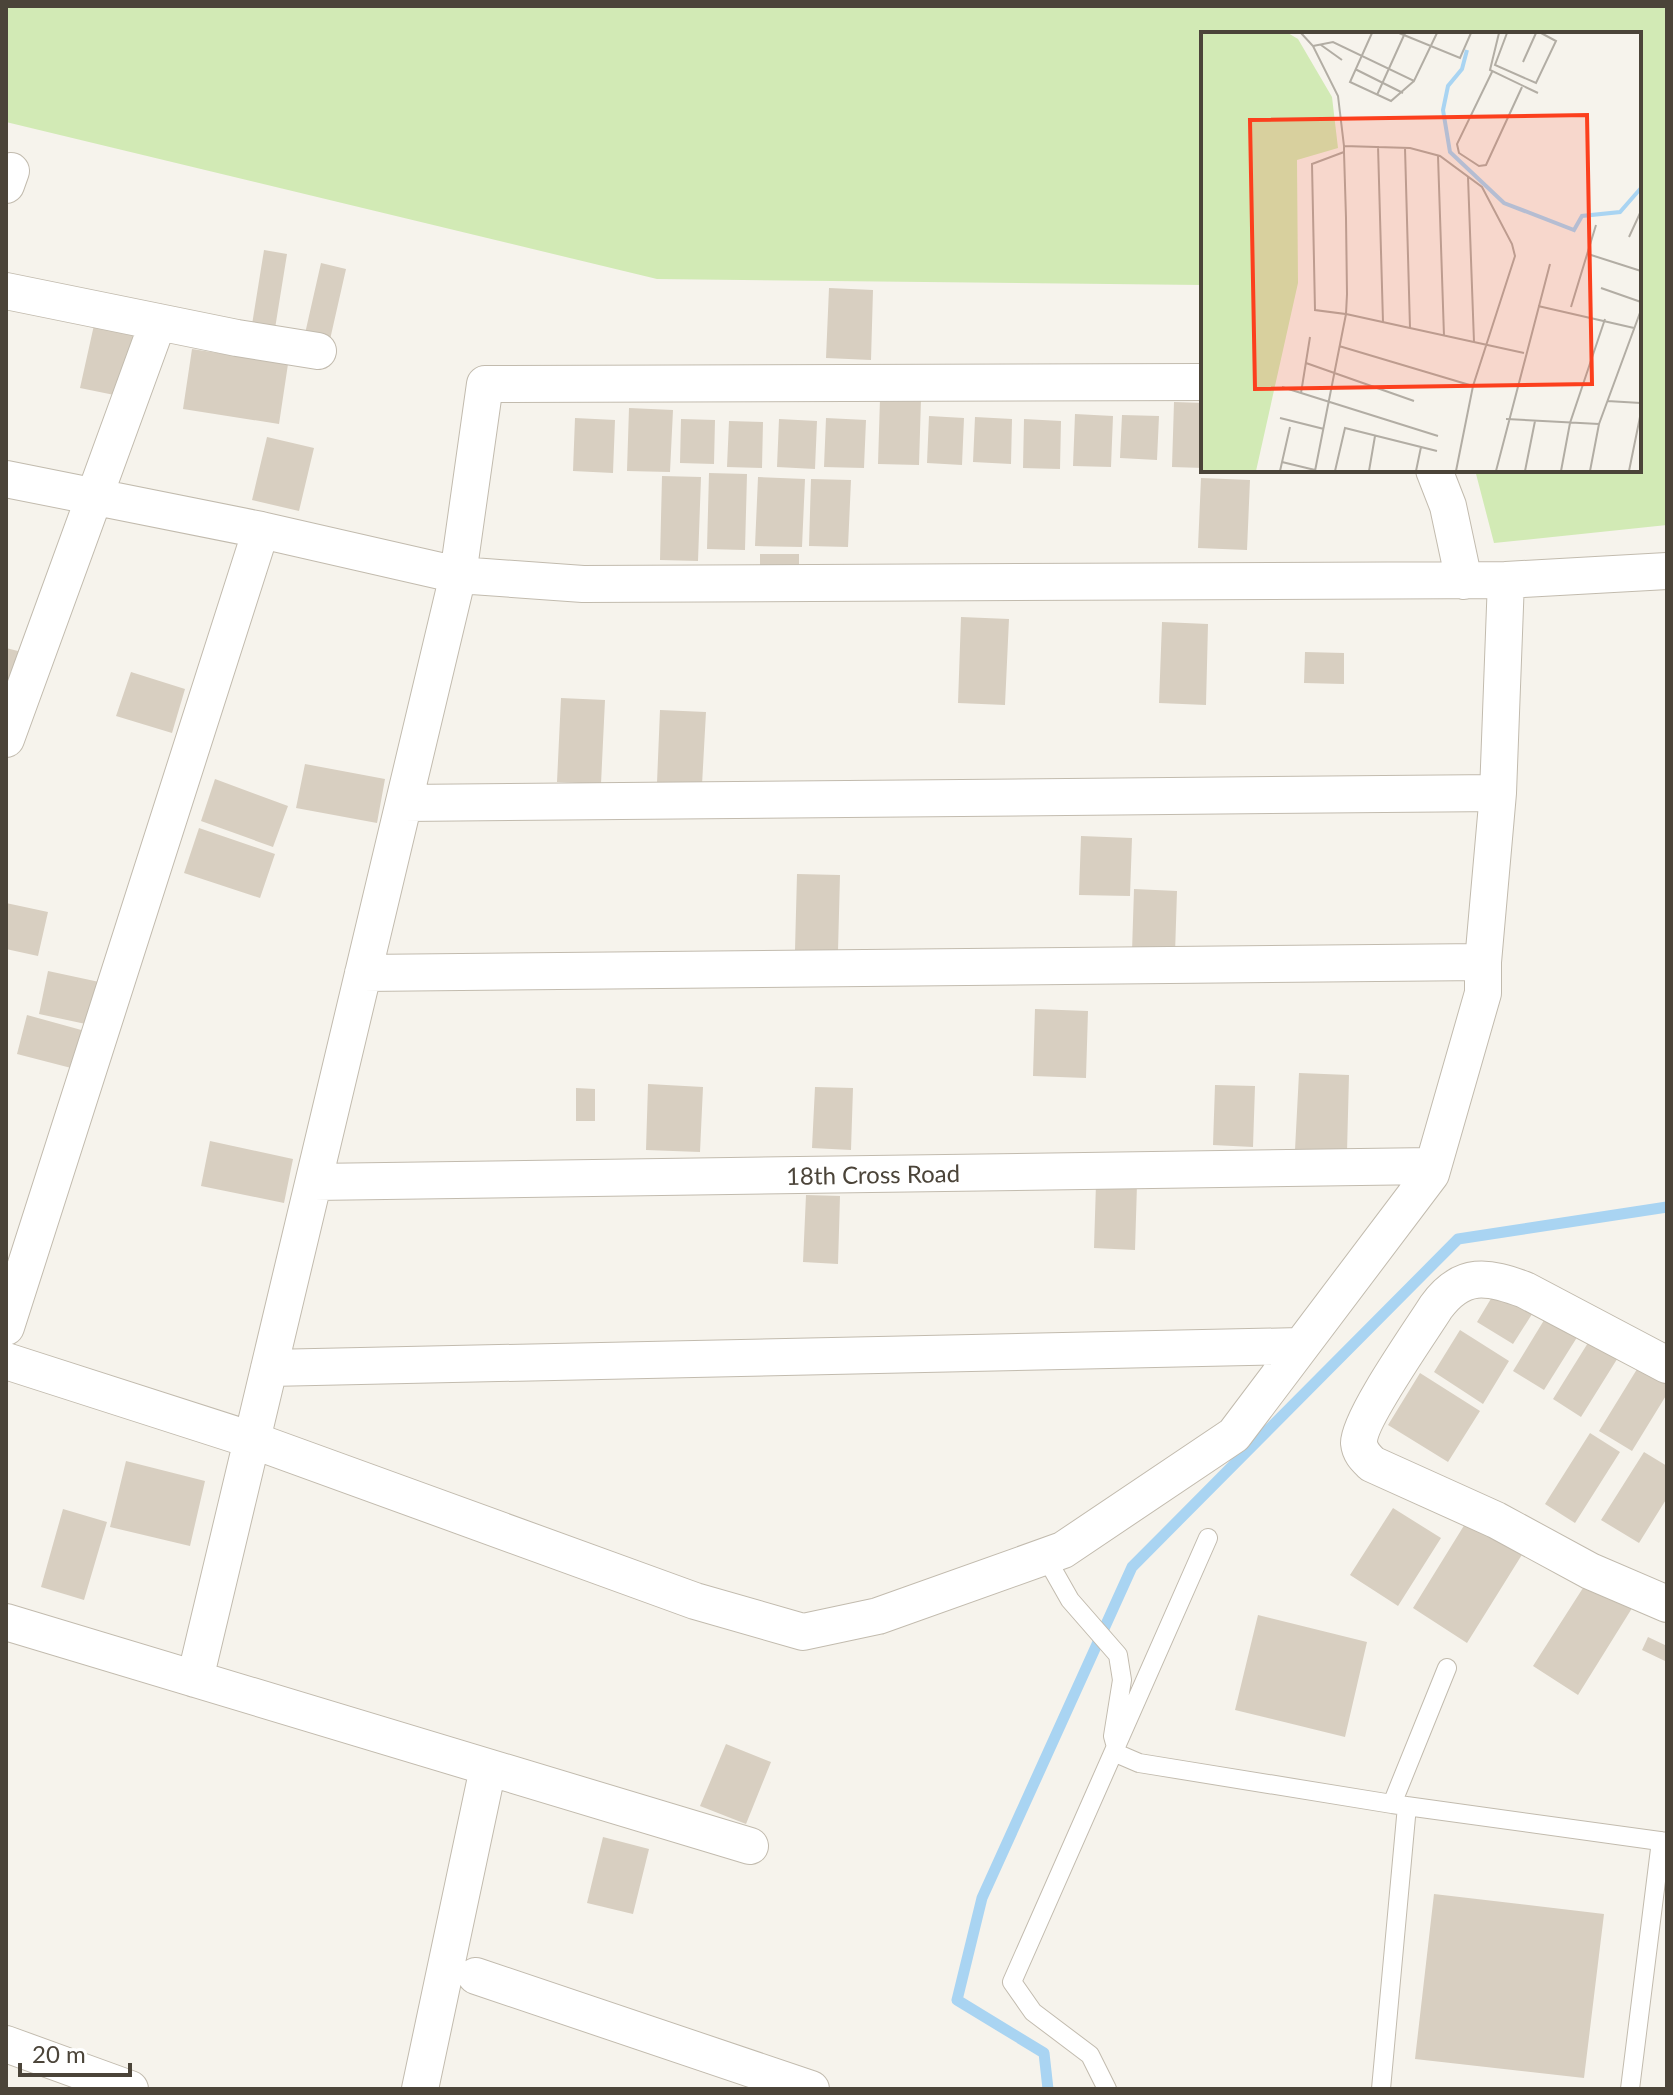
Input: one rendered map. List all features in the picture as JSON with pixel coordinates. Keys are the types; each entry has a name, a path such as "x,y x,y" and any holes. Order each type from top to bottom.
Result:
{"street":[{"path":"6,291 318,351"},
{"path":"6,739 158,322"},
{"path":"195,1679 458,575 485,384 1201,382"},
{"path":"1435,472 1448,506 1464,581"},
{"path":"6,479 261,530 458,575 583,584 1464,581 1667,571"},
{"path":"6,1327 261,530"},
{"path":"6,1361 252,1440 695,1601 803,1632 878,1616 1063,1550 1234,1435 1431,1174 1483,993 1498,793 1506,580"},
{"path":"404,803 1498,793"},
{"path":"363,973 1483,962"},
{"name":"18th Cross Road","path":"314,1182 1432,1166"},
{"path":"1667,1365 1525,1290 1503,1282 1465,1281 1447,1292 1436,1307 1366,1420 1359,1443 1363,1455 1372,1464 1496,1520 1590,1571 1667,1604"},
{"path":"269,1368 1300,1346"},
{"path":"6,1622 750,1846"},
{"path":"420,2089 488,1768"},
{"path":"476,1976 806,2088"},
{"path":"6,2044 130,2089"}],"lane":[{"path":"1107,2089 1090,2055 1033,2012 1012,1982 1208,1538"},
{"path":"1045,1556 1070,1600 1118,1655 1122,1680 1113,1736 1118,1754 1139,1763 1399,1805 1664,1841 1630,2089"},
{"path":"1381,2089 1399,1805 1447,1668"}],"green space":[{"path":"6,6 1667,6 1667,525 1494,543 1476,472 1641,472 1641,32 1201,32 1201,285 657,279 6,122"}],"building":[{"path":"264,250 287,254 273,341 250,337"},
{"path":"321,263 346,269 329,344 304,338"},
{"path":"829,288 873,290 871,360 826,358"},
{"path":"94,325 143,335 129,398 80,388"},
{"path":"192,349 288,364 279,424 183,409"},
{"path":"880,398 921,399 919,465 878,464"},
{"path":"1174,402 1201,403 1201,468 1172,467"},
{"path":"629,408 673,410 670,472 627,471"},
{"path":"1075,414 1113,416 1111,467 1073,466"},
{"path":"1122,415 1159,416 1157,460 1120,458"},
{"path":"929,416 964,418 962,465 927,463"},
{"path":"975,417 1012,419 1011,464 973,462"},
{"path":"575,418 615,420 613,473 573,471"},
{"path":"826,418 866,420 864,468 824,467"},
{"path":"681,419 715,420 714,464 680,463"},
{"path":"779,419 817,421 815,469 777,467"},
{"path":"1024,419 1061,421 1060,469 1023,468"},
{"path":"729,421 763,422 762,468 727,467"},
{"path":"267,437 314,448 299,511 252,500"},
{"path":"709,473 747,474 745,550 707,549"},
{"path":"662,476 701,477 698,561 660,560"},
{"path":"758,477 805,479 802,547 755,546"},
{"path":"1201,478 1250,480 1247,550 1198,548"},
{"path":"811,479 851,480 848,547 809,546"},
{"path":"760,554 799,554 799,572 760,571"},
{"path":"961,617 1009,619 1005,705 958,703"},
{"path":"1162,622 1208,624 1206,705 1159,703"},
{"path":"6,648 22,652 6,692"},
{"path":"1305,652 1344,653 1344,684 1304,683"},
{"path":"131,672 185,689 172,733 116,716"},
{"path":"561,698 605,700 601,784 557,782"},
{"path":"660,710 706,712 702,785 657,783"},
{"path":"305,764 385,779 377,823 296,808"},
{"path":"215,779 288,806 273,847 201,821"},
{"path":"199,828 275,854 260,898 184,873"},
{"path":"1081,836 1132,838 1130,896 1079,895"},
{"path":"797,874 840,875 838,951 795,950"},
{"path":"1134,889 1177,891 1175,954 1132,952"},
{"path":"6,903 48,912 38,956 6,949"},
{"path":"48,971 104,983 95,1026 39,1014"},
{"path":"1035,1009 1088,1011 1086,1078 1033,1076"},
{"path":"27,1015 85,1031 75,1069 17,1054"},
{"path":"1299,1073 1349,1075 1347,1152 1295,1150"},
{"path":"648,1084 703,1087 700,1152 646,1150"},
{"path":"1215,1085 1255,1086 1253,1147 1213,1145"},
{"path":"815,1087 853,1088 851,1150 812,1148"},
{"path":"576,1088 595,1089 595,1121 576,1121"},
{"path":"210,1141 293,1159 284,1203 201,1186"},
{"path":"1096,1183 1137,1184 1135,1250 1094,1248"},
{"path":"806,1195 840,1196 838,1264 803,1262"},
{"path":"1498,1287 1534,1311 1513,1344 1477,1322"},
{"path":"1549,1312 1581,1331 1544,1390 1513,1371"},
{"path":"1460,1330 1509,1361 1483,1404 1434,1372"},
{"path":"1591,1338 1619,1356 1581,1417 1553,1399"},
{"path":"1642,1361 1667,1377 1667,1394 1632,1451 1599,1431"},
{"path":"1420,1373 1480,1411 1448,1462 1388,1425"},
{"path":"1590,1433 1620,1452 1575,1523 1545,1504"},
{"path":"1644,1452 1667,1466 1667,1498 1639,1543 1601,1520"},
{"path":"126,1461 205,1481 190,1546 110,1527"},
{"path":"1393,1508 1441,1538 1398,1606 1350,1575"},
{"path":"63,1509 107,1522 84,1600 41,1587"},
{"path":"1473,1511 1528,1545 1467,1643 1413,1608"},
{"path":"1590,1577 1634,1605 1578,1695 1533,1666"},
{"path":"1258,1615 1367,1642 1345,1737 1235,1710"},
{"path":"1648,1637 1667,1646 1665,1661 1642,1650"},
{"path":"726,1744 771,1762 746,1824 700,1806"},
{"path":"603,1837 649,1849 633,1914 587,1903"},
{"path":"1434,1894 1604,1914 1584,2078 1415,2059"}],"waterway":[{"path":"1048,2089 1044,2053 957,2000 982,1898 1132,1567 1458,1239 1667,1207"}]}
